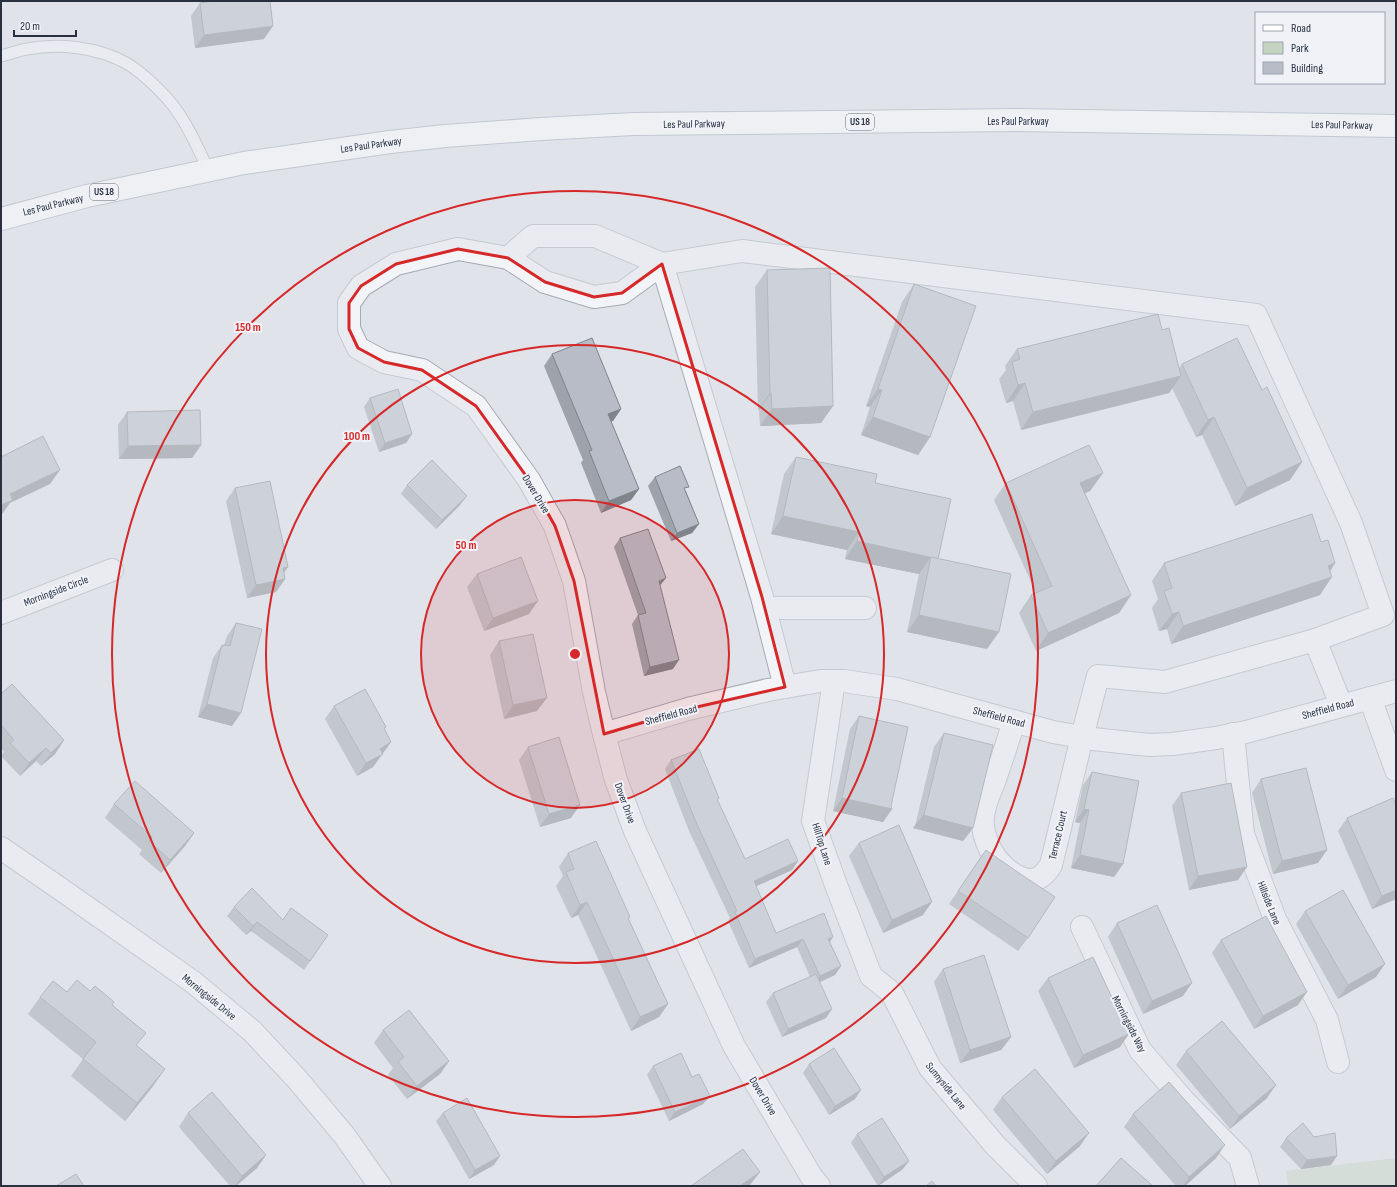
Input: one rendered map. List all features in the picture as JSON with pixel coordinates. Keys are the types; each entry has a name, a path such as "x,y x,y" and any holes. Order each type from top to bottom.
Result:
{"main road":[{"name":"Les Paul Parkway","path":"1,219 87,196 208,170 406,140 541,129 633,124 1017,120 1386,126 1396,119"}],"street":[{"path":"662,264 595,236 533,236 508,258 545,282 594,297 622,293 662,264 742,251 1256,315 1351,523 1383,615 1315,640 1341,705"},
{"name":"Dover Drive","path":"508,258 458,249 396,264 361,286 349,303 349,329 358,348 384,362 422,370 476,406 529,480 555,526 574,581 594,692 616,780 635,831 734,1046 811,1176 819,1186"},
{"path":"662,264 765,608 785,687"},
{"name":"Morningside Circle","path":"1,613 112,570"},
{"path":"765,608 865,608"},
{"name":"Terrace Court","path":"1014,721 986,805 982,825 987,843 994,855 1006,868 1022,878 1034,880 1045,875 1051,865 1098,676 1165,682 1315,640"},
{"name":"Sheffield Road","path":"604,734 688,709 785,687 820,681 844,681 897,689 1053,732 1149,745 1174,744 1233,734 1396,691"},
{"name":"HillTop Lane","path":"834,681 813,821 871,976"},
{"path":"1370,698 1396,770"},
{"name":"Hillside Lane","path":"1233,734 1243,834 1275,919 1328,1020 1338,1062"},
{"name":"Morningside Drive","path":"1,848 193,982 252,1031 296,1078 344,1135 380,1186"},
{"name":"Morningside Way","path":"1082,927 1140,1050 1184,1102 1240,1158 1248,1186"},
{"name":"Sunnyside Lane","path":"871,976 892,993 930,1068 995,1145 1036,1186"}],"lane":[{"path":"1,56 28,49 57,47 95,51 126,63 155,86 177,110 195,140 208,170"}],"highlighted area":[{"path":"458,249 508,258 545,282 594,297 622,293 662,264 762,597 785,687 688,709 604,734 574,581 555,526 529,480 476,406 422,370 384,362 358,348 349,329 349,303 361,286 396,264"}],"green space":[{"path":"1396,1158 1396,1186 1288,1186 1286,1171"}],"building":[{"path":"214,1 270,1 273,26 204,35 200,3"},
{"path":"830,268 833,406 772,409 770,393 767,270"},
{"path":"914,284 976,306 930,437 873,417 882,390 878,389"},
{"path":"1158,314 1162,330 1169,328 1181,376 1033,412 1025,383 1018,385 1012,362 1020,359 1017,349"},
{"path":"592,338 621,409 608,414 639,489 609,501 589,451 592,450 552,354"},
{"path":"1237,338 1262,390 1267,387 1302,462 1247,488 1214,417 1208,420 1182,364"},
{"path":"398,389 412,434 385,443 370,398"},
{"path":"200,410 201,445 128,446 127,412"},
{"path":"43,436 60,470 10,494 13,500 1,505 1,457"},
{"path":"1089,445 1103,473 1080,483 1131,595 1048,633 1031,595 1052,586 1006,483"},
{"path":"796,457 877,474 875,483 951,499 938,559 857,541 859,532 783,516"},
{"path":"432,460 467,496 442,520 407,485"},
{"path":"680,466 689,487 684,488 699,524 677,533 655,477"},
{"path":"270,481 288,567 283,568 285,579 256,585 235,488"},
{"path":"1312,514 1321,542 1328,540 1335,563 1328,566 1332,577 1183,626 1179,612 1172,614 1164,591 1172,588 1164,563"},
{"path":"648,529 666,578 659,581 679,660 650,667 638,615 646,613 620,538"},
{"path":"521,557 538,601 493,618 477,574"},
{"path":"931,557 1011,574 999,632 919,615"},
{"path":"236,623 262,629 241,713 207,704 222,645 230,646"},
{"path":"533,634 547,698 513,705 499,641"},
{"path":"12,684 64,740 51,753 46,748 29,763 10,743 14,740 1,725 1,694"},
{"path":"365,689 386,727 384,728 391,742 380,749 383,754 366,763 334,706"},
{"path":"859,716 908,727 891,806 892,809 842,798"},
{"path":"944,733 993,745 973,828 923,815"},
{"path":"559,737 580,805 549,814 528,747"},
{"path":"699,749 719,798 717,799 745,859 788,839 798,861 754,881 776,933 824,913 833,937 828,939 841,966 820,976 803,939 755,959 735,912 737,911 696,822 671,760"},
{"path":"1306,768 1327,850 1282,861 1261,779"},
{"path":"1092,772 1139,781 1123,864 1080,855 1089,810 1084,809"},
{"path":"135,781 194,833 170,860 149,841 152,837 114,804"},
{"path":"1231,783 1247,867 1198,876 1181,793"},
{"path":"1393,798 1396,804 1396,890 1382,896 1347,818"},
{"path":"899,825 932,902 892,920 859,843"},
{"path":"596,841 630,917 628,918 668,1004 640,1017 587,902 580,905 566,872 574,869 568,853"},
{"path":"986,850 1055,897 1028,938 958,891"},
{"path":"252,888 283,920 291,908 328,935 310,961 257,922 253,926 234,907"},
{"path":"1343,890 1385,964 1348,985 1305,911"},
{"path":"1157,905 1192,983 1152,1001 1117,923"},
{"path":"1266,916 1307,992 1263,1016 1221,940"},
{"path":"984,955 1011,1037 970,1050 943,969"},
{"path":"1093,957 1129,1034 1083,1055 1048,978"},
{"path":"816,974 832,1009 788,1029 773,993"},
{"path":"77,980 90,991 95,986 114,1002 112,1005 146,1033 136,1045 165,1069 137,1103 83,1059 96,1042 40,997 53,981 67,992"},
{"path":"409,1010 449,1061 417,1086 398,1062 404,1057 383,1030"},
{"path":"1222,1021 1276,1085 1239,1116 1186,1051"},
{"path":"834,1048 861,1090 835,1106 809,1064"},
{"path":"681,1053 692,1077 699,1074 710,1096 675,1112 653,1066"},
{"path":"1035,1069 1089,1133 1056,1161 1002,1097"},
{"path":"1169,1082 1225,1145 1189,1177 1133,1114"},
{"path":"212,1092 266,1155 242,1176 188,1113"},
{"path":"467,1098 500,1156 475,1170 443,1113"},
{"path":"882,1118 909,1161 884,1177 857,1134"},
{"path":"1303,1123 1314,1137 1335,1133 1337,1156 1307,1160 1286,1138"},
{"path":"743,1149 760,1172 740,1186 691,1186"},
{"path":"1121,1158 1153,1186 1096,1186"},
{"path":"76,1174 84,1186 56,1186"},
{"path":"932,1181 936,1186 926,1186"}]}
